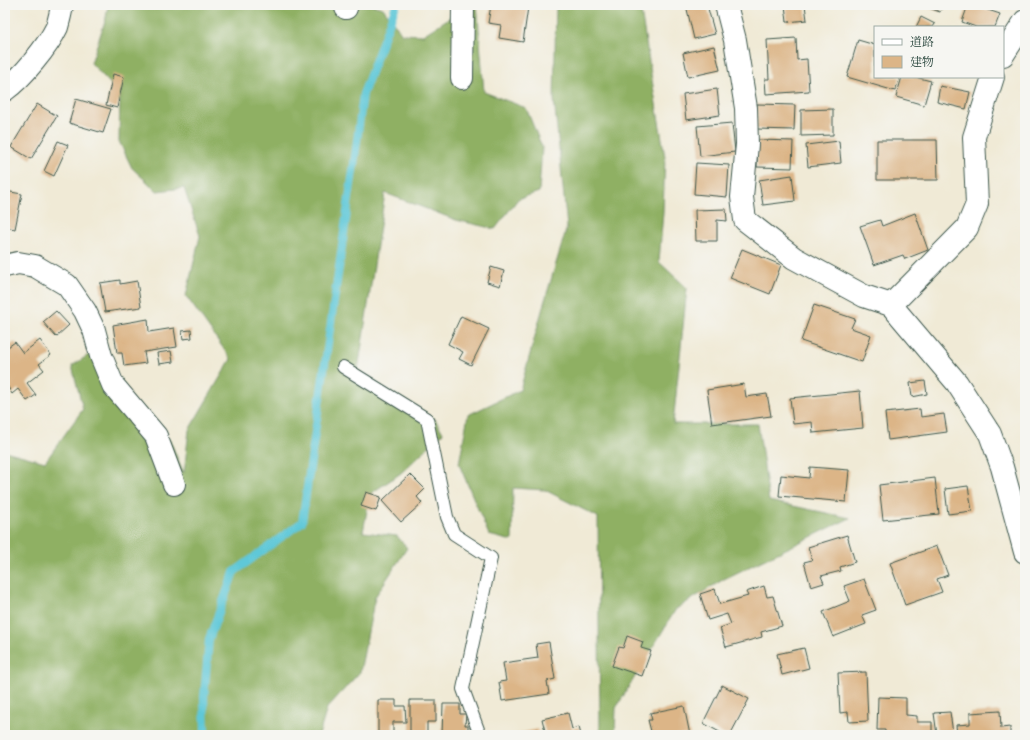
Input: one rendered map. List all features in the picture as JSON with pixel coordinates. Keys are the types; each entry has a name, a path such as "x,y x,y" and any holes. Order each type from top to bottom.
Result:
{"street":[{"path":"5,90 13,84 42,51 57,26 62,5"},
{"path":"462,78 463,5"},
{"path":"726,5 735,40 746,108 748,144 742,197 745,220 794,258 864,296 891,306 957,383 990,434 1002,468 1025,552"},
{"path":"1004,53 1025,21"},
{"path":"891,306 967,228 977,204 974,137 993,78"},
{"path":"5,266 18,263 35,266 67,285 85,310 94,330 101,356 113,385 156,436 174,484"}],"lane":[{"path":"343,367 427,419 447,517 454,534 491,558 463,689 480,735"}],"green space":[{"path":"108,5 372,5 383,8 402,34 423,35 469,5 477,5 484,92 526,108 542,147 539,192 518,199 495,229 456,220 385,193 357,377 391,402 435,419 443,433 401,473 370,494 363,532 397,536 407,548 375,597 360,672 327,708 319,735 5,735 5,451 45,462 83,409 72,366 93,352 113,393 170,441 184,473 189,430 231,359 186,296 200,236 184,188 157,191 132,168 119,141 120,94 91,63 106,18"},
{"path":"556,5 640,5 665,157 659,262 687,288 673,424 758,424 769,501 850,518 724,579 676,609 616,708 615,735 600,735 598,517 545,490 513,488 512,541 489,535 459,464 468,415 520,390 567,227 554,99"}],"building":[{"path":"491,5 514,5 528,7 523,42 499,38 501,25 488,23"},
{"path":"686,5 707,5 715,34 694,39"},
{"path":"785,5 805,5 807,20 787,22"},
{"path":"921,5 943,5 940,12"},
{"path":"968,5 973,5 1000,14 995,26 973,26 962,22"},
{"path":"921,17 935,24 934,26 916,26"},
{"path":"796,38 797,60 807,59 809,91 766,94 765,79 769,79 767,40"},
{"path":"858,40 874,45 874,78 900,78 895,91 847,77"},
{"path":"714,46 720,70 688,77 683,53"},
{"path":"113,74 124,77 117,108 106,105"},
{"path":"902,78 919,78 931,81 924,105 896,97"},
{"path":"940,86 970,92 966,109 937,102"},
{"path":"717,89 720,115 686,120 683,94"},
{"path":"76,99 111,109 103,133 69,123"},
{"path":"37,104 57,116 31,159 11,147"},
{"path":"757,104 795,105 794,130 756,129"},
{"path":"833,109 833,135 801,136 801,110"},
{"path":"732,123 735,152 700,156 697,126"},
{"path":"758,140 793,141 792,168 757,167"},
{"path":"877,140 937,140 938,180 877,180"},
{"path":"58,141 68,145 54,176 44,171"},
{"path":"839,141 841,163 808,167 806,145"},
{"path":"696,163 729,165 727,197 694,194"},
{"path":"792,175 795,201 763,205 759,180"},
{"path":"5,191 22,194 15,229 5,227"},
{"path":"726,209 727,221 717,220 717,241 696,241 695,210"},
{"path":"915,213 928,250 905,259 903,255 874,265 860,226 880,220 882,226"},
{"path":"742,249 781,265 770,294 730,278"},
{"path":"491,267 504,271 500,286 487,282"},
{"path":"120,280 120,284 137,281 141,307 105,312 100,283"},
{"path":"814,305 855,319 851,328 871,335 862,362 801,341"},
{"path":"56,311 69,325 56,337 43,322"},
{"path":"461,316 489,329 471,365 459,359 463,352 448,344"},
{"path":"148,319 149,332 174,328 177,347 144,352 146,363 124,366 122,353 117,353 113,325"},
{"path":"191,330 192,338 183,339 182,331"},
{"path":"40,340 51,355 39,364 44,370 27,383 36,395 27,401 18,389 12,394 8,387 5,389 5,349 15,342 23,353"},
{"path":"171,351 173,362 159,364 157,353"},
{"path":"925,381 927,394 912,397 910,383"},
{"path":"744,384 746,397 767,394 771,416 712,424 707,390"},
{"path":"860,391 863,428 813,433 812,422 793,424 790,398"},
{"path":"920,409 921,417 944,414 947,432 888,440 885,413"},
{"path":"810,467 849,470 846,502 779,496 781,475 809,478"},
{"path":"410,474 425,489 417,497 422,503 401,522 382,501"},
{"path":"935,478 939,514 883,520 879,485"},
{"path":"968,486 972,511 948,514 945,489"},
{"path":"366,492 381,497 376,511 361,506"},
{"path":"847,535 855,562 840,567 841,571 821,576 824,583 811,587 804,562 812,560 808,547"},
{"path":"937,546 948,575 937,579 942,592 905,605 890,563"},
{"path":"864,579 876,610 862,615 866,624 833,637 823,612 850,601 844,586"},
{"path":"764,586 767,597 773,596 782,626 761,632 762,637 726,647 720,628 731,624 727,614 708,620 700,594 715,589 720,604 748,596 746,592"},
{"path":"627,636 643,642 641,648 651,651 642,676 612,666 619,647 623,648"},
{"path":"549,642 555,679 547,681 549,694 502,701 499,682 506,681 503,663 538,658 536,644"},
{"path":"804,648 809,668 782,675 777,654"},
{"path":"866,672 868,721 849,722 848,712 840,713 838,673"},
{"path":"722,685 749,699 730,735 725,735 703,723"},
{"path":"878,697 906,698 906,715 917,716 917,722 932,722 932,735 885,735 885,730 877,730"},
{"path":"378,700 396,700 396,706 405,706 406,722 393,722 393,735 378,735"},
{"path":"410,700 436,700 436,722 427,722 427,735 410,735"},
{"path":"443,704 460,704 460,714 466,714 465,725 468,725 468,735 442,735"},
{"path":"684,706 690,735 652,735 648,720 652,720 650,713"},
{"path":"1000,711 1001,728 1010,727 1010,735 957,735 956,725 970,724 970,713"},
{"path":"950,712 953,733 937,735 934,713"},
{"path":"568,713 572,729 579,727 581,735 546,735 542,719"},
{"path":"538,729 539,735 515,735 515,734"}],"waterway":[{"path":"205,735 204,697 209,639 234,572 302,522 363,94 396,5"}]}
